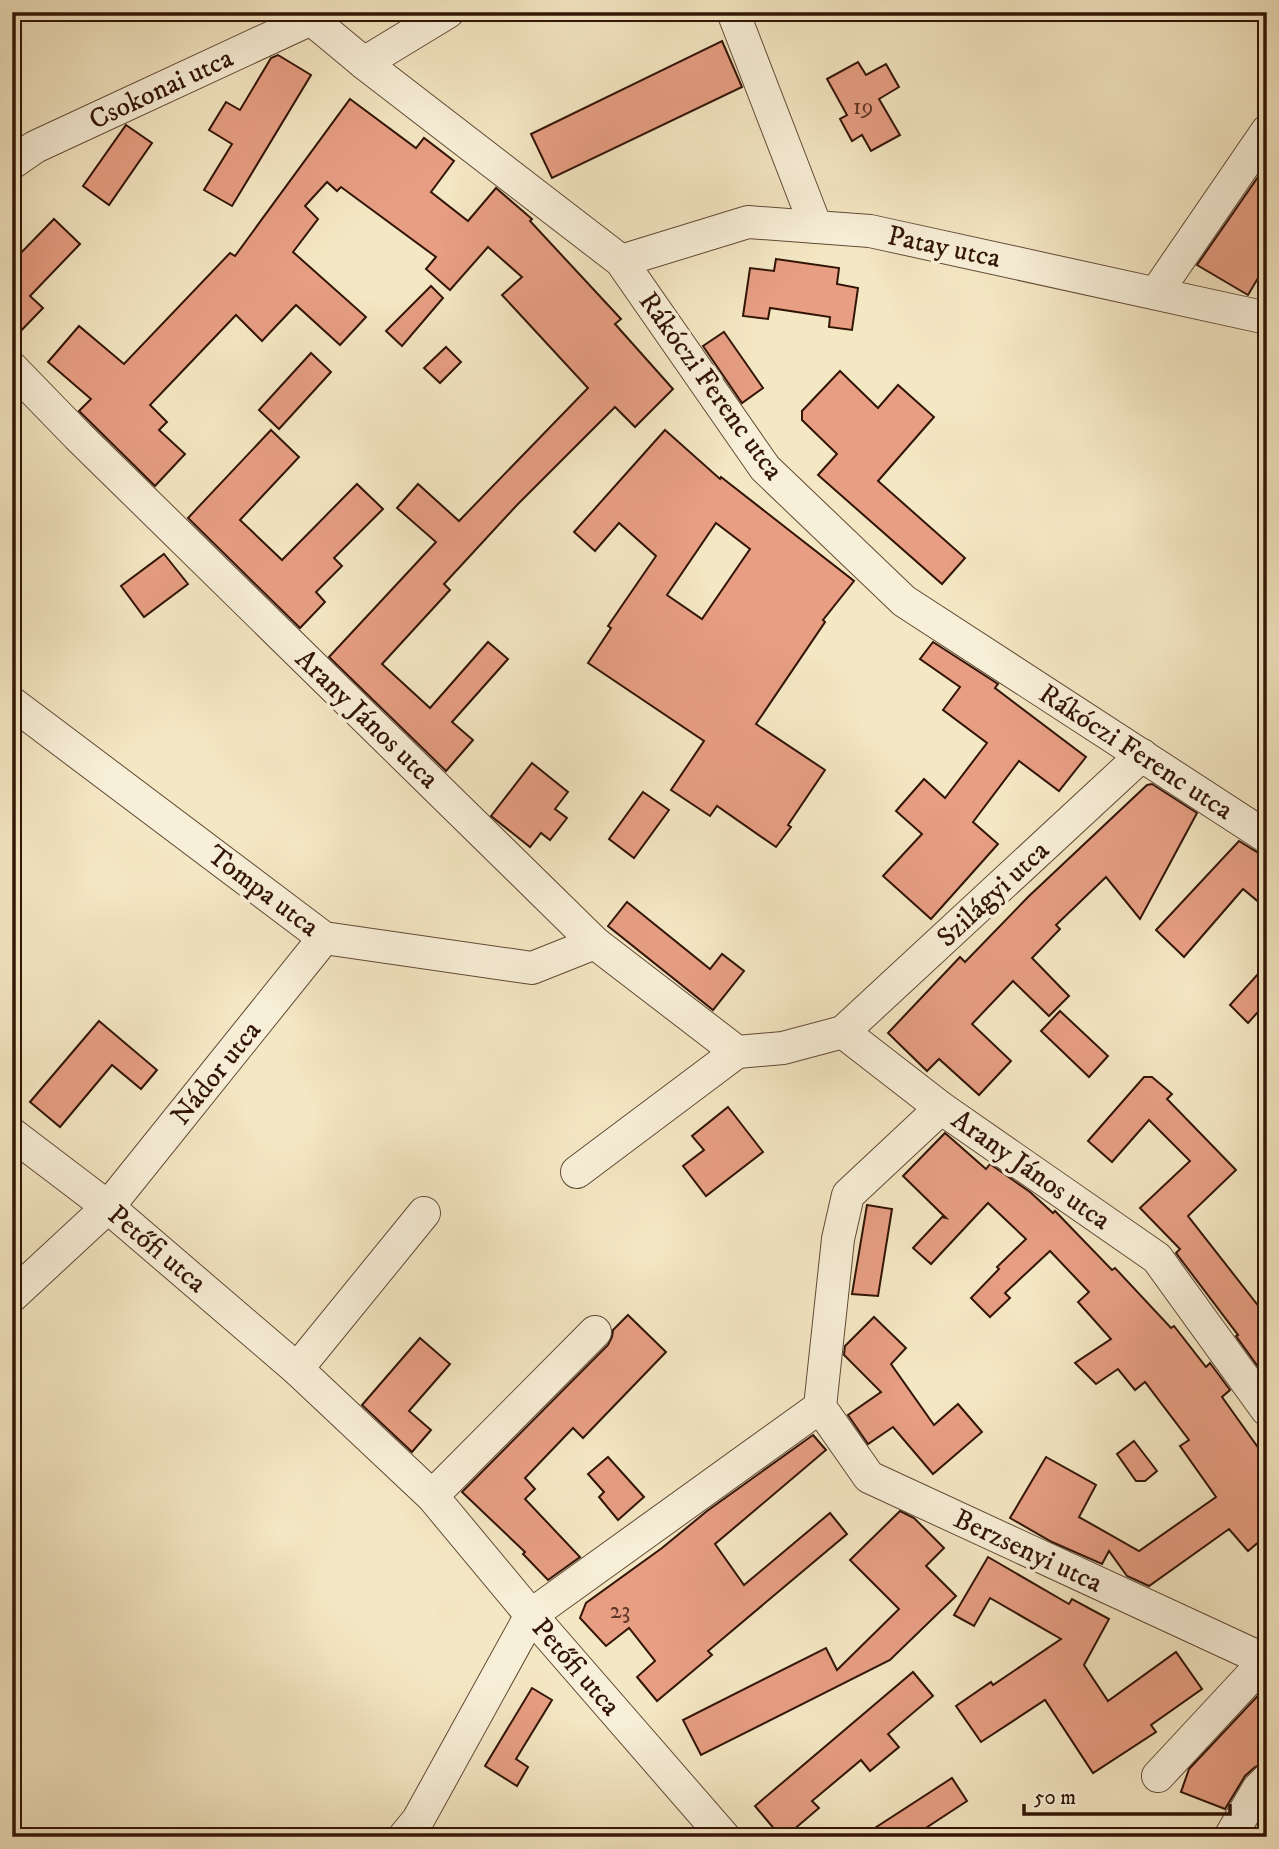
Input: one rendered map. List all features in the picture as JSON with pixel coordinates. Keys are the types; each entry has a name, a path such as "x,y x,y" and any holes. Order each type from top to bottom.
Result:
{"street":[{"path":"365,63 448,12"},
{"path":"733,12 816,227"},
{"name":"Rákóczi Ferenc utca","path":"309,16 365,63 621,261 765,468 904,601 1267,837"},
{"name":"Csokonai utca","path":"12,163 35,147 309,16"},
{"path":"1156,293 1267,131"},
{"name":"Patay utca","path":"621,261 748,222 816,227 870,232 1267,318"},
{"name":"Arany János utca","path":"12,368 595,943 737,1052"},
{"name":"Tompa utca","path":"12,703 324,938 532,968 595,943"},
{"name":"Szilágyi utca","path":"844,1032 1142,755"},
{"name":"Nádor utca","path":"12,1296 108,1207 324,938"},
{"path":"577,1172 737,1052 783,1048 844,1032"},
{"name":"Arany János utca","path":"844,1032 942,1108 1157,1258 1264,1401"},
{"path":"420,1831 531,1615 820,1406 838,1239 848,1195 942,1108"},
{"name":"Petőfi utca","path":"12,1134 108,1207 298,1369 432,1496 723,1837"},
{"path":"298,1369 424,1213"},
{"path":"432,1496 595,1332"},
{"name":"Berzsenyi utca","path":"820,1406 869,1477 1266,1661 1158,1776"},
{"path":"1230,1837 1258,1789 1267,1780"}],"building":[{"path":"722,41 742,87 552,178 531,134"},
{"path":"278,55 311,75 232,206 204,190 232,144 209,130 226,102 240,110 271,58"},
{"path":"858,62 866,75 886,64 899,87 879,99 900,135 871,151 862,135 852,141 840,119 847,115 827,79"},
{"path":"350,99 416,148 424,138 454,161 431,192 468,221 496,188 532,219 530,221 621,319 615,324 673,389 635,427 615,407 517,505 444,584 450,590 382,664 430,708 488,642 508,659 452,722 473,740 446,771 329,657 436,542 397,508 418,484 459,521 588,388 502,295 522,277 488,247 450,290 426,269 436,257 341,187 337,191 327,182 305,206 318,219 293,252 366,317 340,345 296,305 262,341 236,315 150,405 167,422 159,430 185,454 155,486 79,411 91,399 48,362 79,326 124,364 230,253 235,256"},
{"path":"126,125 152,143 109,205 83,186"},
{"path":"1267,164 1267,263 1248,295 1197,265"},
{"path":"54,219 80,244 30,296 43,308 12,340 12,262"},
{"path":"776,259 839,268 837,284 858,288 852,330 829,327 830,317 770,308 768,319 743,316 750,268 774,271"},
{"path":"431,286 443,298 402,346 386,331"},
{"path":"724,332 763,388 742,403 703,346"},
{"path":"446,347 461,362 440,383 424,368"},
{"path":"311,353 331,372 279,429 259,410"},
{"path":"840,371 878,408 898,385 934,417 878,481 965,558 942,584 818,475 837,454 802,420 802,411"},
{"path":"271,430 299,457 240,520 282,560 357,484 383,509 334,558 342,566 316,592 325,602 300,628 188,518"},
{"path":"665,430 720,479 721,477 854,581 823,620 825,622 756,724 825,770 776,847 717,806 710,816 671,790 704,741 588,663 611,628 608,626 656,556 619,523 595,551 574,532","holes":["716,523 750,549 702,619 667,595"]},
{"path":"164,554 188,584 144,617 121,586"},
{"path":"933,642 998,684 995,688 1086,757 1059,791 1019,761 973,822 998,844 931,919 883,876 922,834 896,811 924,779 945,798 987,743 943,710 960,687 920,659"},
{"path":"532,763 568,792 555,809 567,818 550,840 541,833 530,847 491,816"},
{"path":"1152,784 1197,813 1140,919 1106,877 1056,925 1060,929 1032,958 1069,996 1049,1016 1013,981 972,1024 1011,1061 979,1095 939,1059 927,1071 888,1033 960,957 965,962 1028,897 1147,785"},
{"path":"643,792 669,810 634,858 609,839"},
{"path":"1239,841 1267,855 1267,909 1243,889 1184,957 1156,930"},
{"path":"627,902 710,969 722,954 744,971 713,1010 608,926"},
{"path":"1267,964 1267,1002 1248,1023 1230,1005"},
{"path":"1060,1011 1108,1056 1089,1077 1041,1031"},
{"path":"99,1021 157,1070 141,1089 112,1065 60,1127 30,1102"},
{"path":"1144,1077 1152,1077 1172,1094 1167,1099 1236,1170 1188,1216 1267,1317 1267,1362 1259,1368 1236,1336 1238,1335 1176,1253 1180,1249 1140,1208 1190,1161 1149,1120 1112,1162 1088,1141"},
{"path":"728,1107 763,1152 706,1196 683,1166 704,1150 692,1136"},
{"path":"945,1133 986,1169 990,1164 1030,1192 1053,1213 1055,1211 1112,1270 1115,1268 1171,1328 1174,1326 1206,1367 1210,1363 1230,1390 1222,1397 1267,1460 1267,1535 1248,1551 1229,1529 1149,1586 1127,1576 1109,1551 1102,1564 1052,1542 1010,1518 1046,1457 1096,1485 1079,1517 1139,1551 1216,1497 1180,1446 1189,1440 1145,1382 1135,1390 1118,1369 1096,1384 1075,1363 1111,1339 1078,1302 1089,1292 1050,1251 1005,1293 1010,1298 990,1317 971,1298 999,1269 997,1267 1026,1239 988,1203 931,1264 913,1248 942,1217 946,1218 903,1176"},
{"path":"867,1205 892,1209 878,1296 852,1294"},
{"path":"628,1315 666,1352 583,1438 573,1428 525,1478 535,1489 525,1499 580,1557 548,1580 523,1554 525,1552 462,1492 608,1345 613,1330"},
{"path":"874,1317 906,1348 891,1364 934,1425 958,1404 982,1432 933,1474 893,1427 868,1444 848,1415 881,1392 844,1355 845,1346"},
{"path":"420,1338 450,1364 409,1411 431,1430 412,1452 362,1405"},
{"path":"813,1435 826,1450 715,1544 744,1585 830,1513 847,1534 708,1651 712,1655 657,1701 637,1677 655,1661 629,1628 606,1646 580,1618 586,1603"},
{"path":"1134,1441 1157,1471 1145,1481 1136,1481 1117,1454"},
{"path":"608,1457 644,1497 618,1520 599,1497 604,1492 588,1474"},
{"path":"900,1511 914,1518 944,1548 926,1566 956,1596 890,1660 701,1755 683,1720 826,1648 837,1670 899,1609 850,1560"},
{"path":"988,1557 1069,1604 1072,1599 1109,1619 1084,1665 1108,1701 1176,1652 1202,1689 1151,1725 1156,1732 1093,1773 1045,1700 981,1742 956,1706 991,1682 993,1685 1061,1639 990,1598 974,1626 954,1615"},
{"path":"913,1672 933,1696 888,1734 899,1747 870,1771 861,1760 812,1801 819,1808 785,1837 781,1837 755,1806"},
{"path":"1267,1686 1267,1762 1255,1767 1245,1776 1225,1809 1181,1792 1189,1769"},
{"path":"532,1688 552,1700 516,1759 528,1767 517,1786 485,1766"},
{"path":"952,1778 967,1801 912,1837 861,1837"}]}
